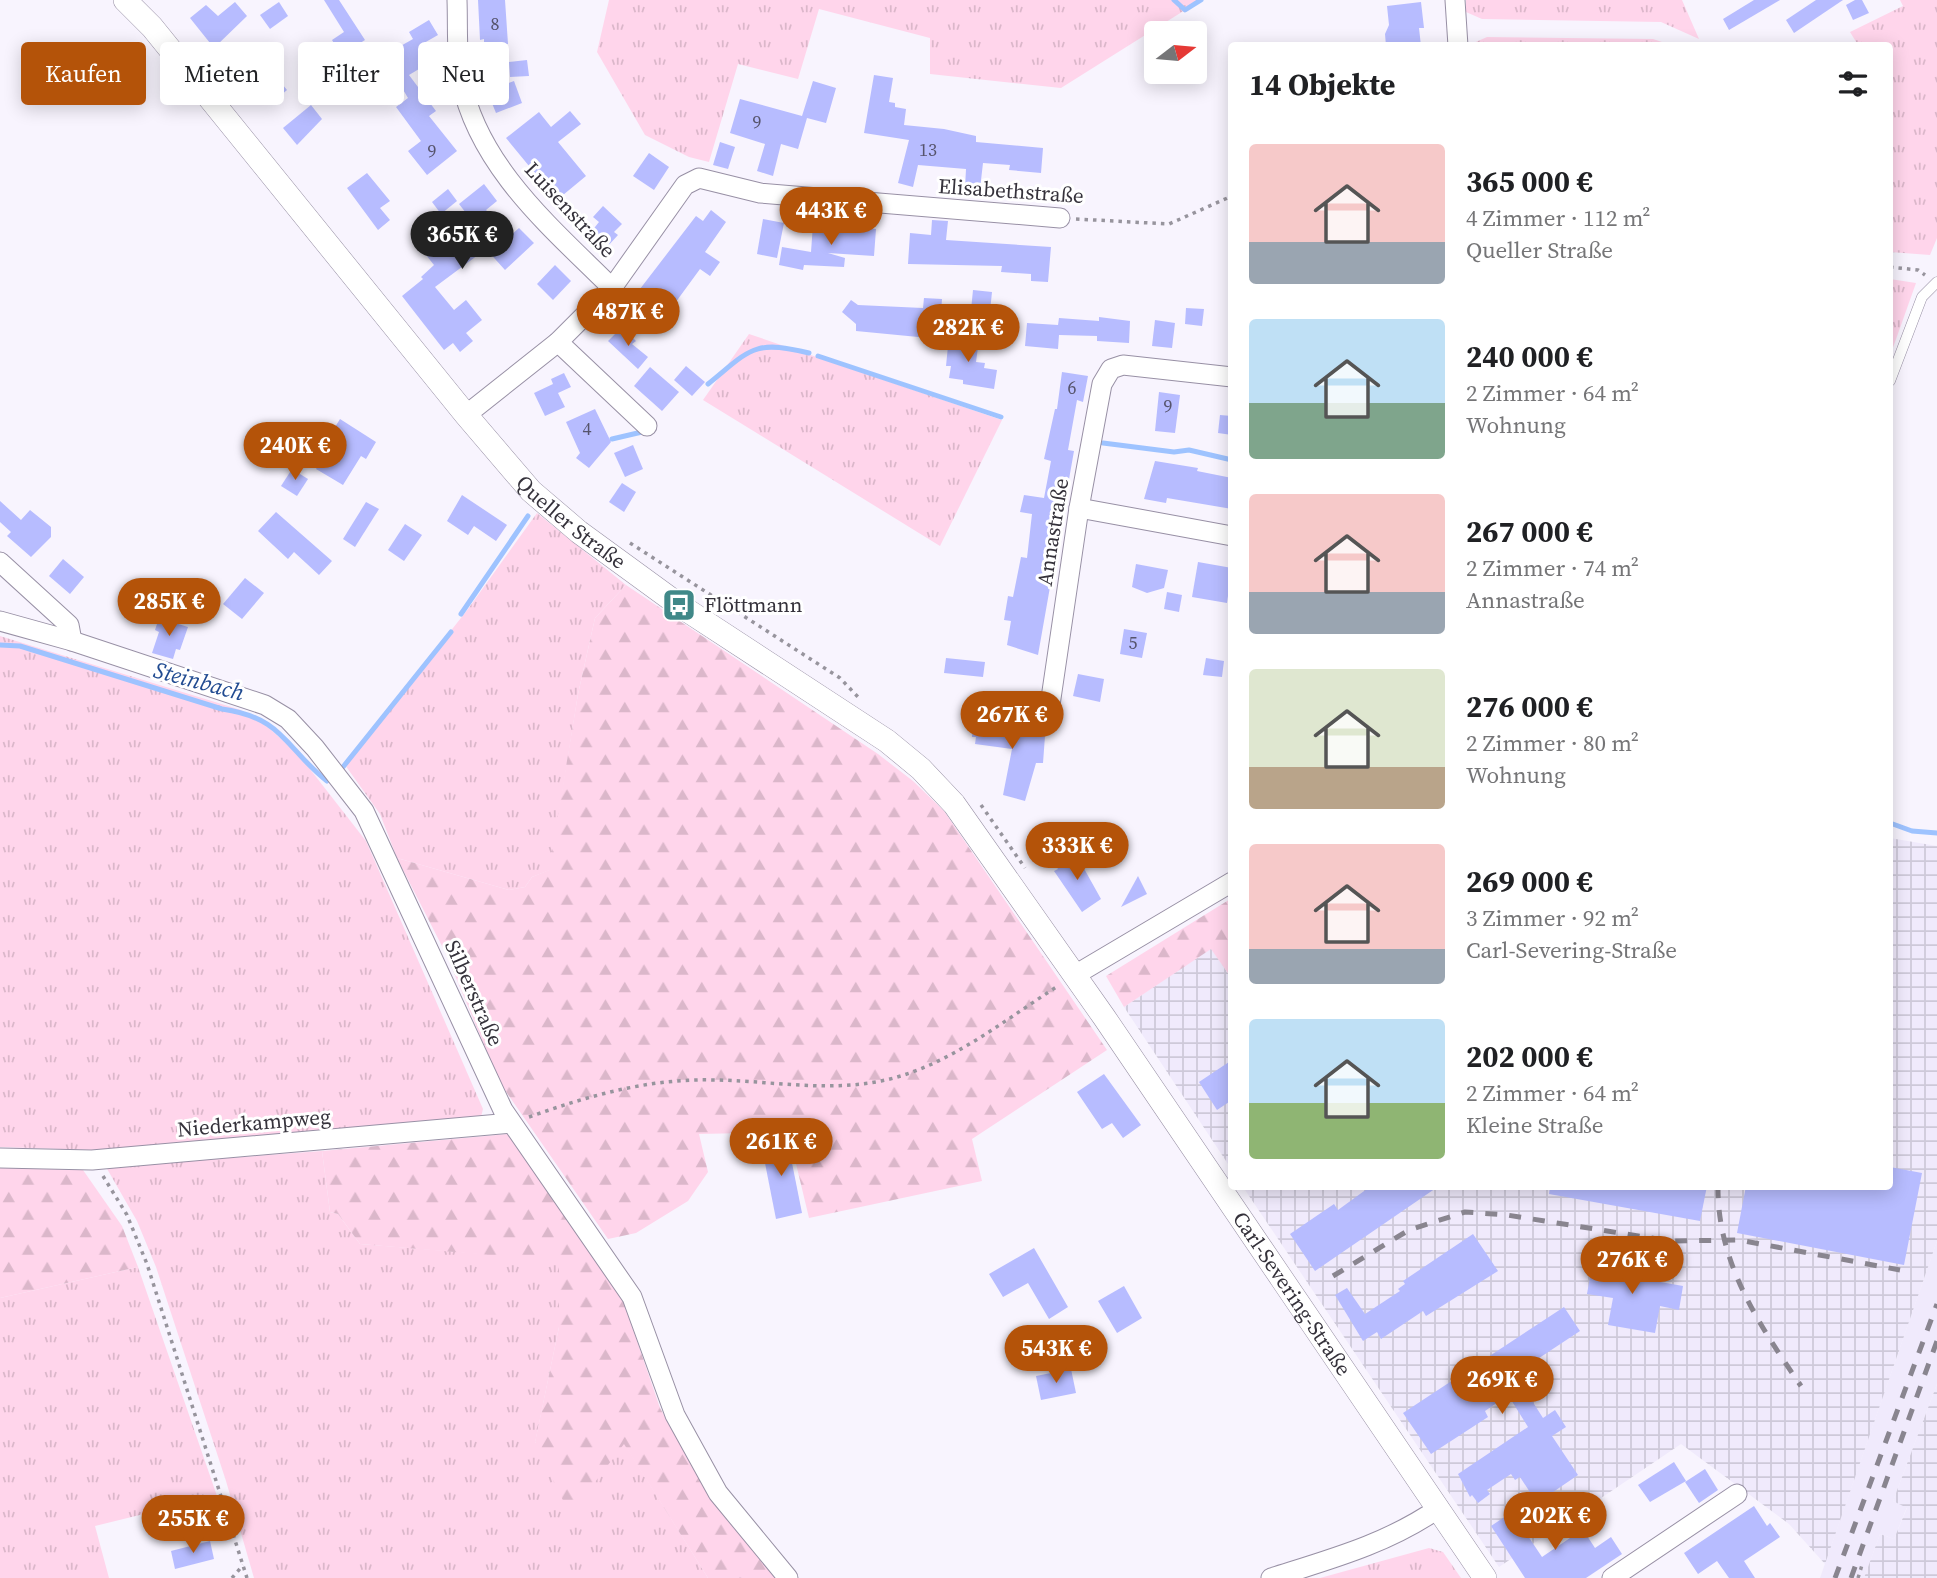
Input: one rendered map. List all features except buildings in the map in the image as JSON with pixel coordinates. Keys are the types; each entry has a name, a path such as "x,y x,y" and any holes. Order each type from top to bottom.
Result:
{"street":[{"name":"Queller Straße","path":"125,0 152,27 466,415 531,491 579,532 678,605 861,722 921,769 973,829 1075,975"},
{"name":"Luisenstraße","path":"457,0 461,78 470,111 484,142 523,200 612,288"},
{"path":"1455,0 1458,42"},
{"name":"Elisabethstraße","path":"466,415 558,342 612,288 685,185 699,178 760,193 1060,218"},
{"path":"558,342 647,426"},
{"name":"Annastraße","path":"1050,705 1079,508 1101,384 1111,369 1123,365 1228,377"},
{"path":"1079,508 1228,535"},
{"path":"0,562 69,625 72,640"},
{"name":"Silberstraße","path":"0,621 72,640 265,705 288,719 315,748 364,811 511,1123 632,1297 675,1415 718,1493 788,1578"},
{"path":"1075,975 1228,884"},
{"name":"Carl-Severing-Straße","path":"1075,975 1485,1578"},
{"name":"Niederkampweg","path":"0,1158 92,1160 511,1123"},
{"path":"1612,1578 1737,1494"},
{"path":"1270,1578 1370,1547 1413,1526 1439,1508"}],"lane":[{"path":"1893,373 1922,297 1936,282"}],"path":[{"name":"Elisabethstraße","path":"1060,218 1169,224 1228,198"},
{"path":"1893,267 1918,270 1936,282"},
{"path":"511,1123 596,1093 652,1082 715,1080 825,1087 881,1081 936,1061 1075,975"},
{"path":"92,1160 127,1215 147,1264 247,1578"},
{"path":"232,1578 243,1565"},
{"path":"1858,1578 1863,1565"}],"shaded area":[{"path":"1893,839 1937,846 1937,1241 1825,1564 1789,1524 1681,1444 1499,1567 1245,1190 1893,1190"},
{"path":"1211,948 1228,973 1228,1164 1124,1007"},
{"path":"1937,1241 1937,1384 1893,1501 1907,1507 1894,1539 1880,1534 1864,1578 1820,1578"},
{"path":"1937,1384 1937,1578 1864,1578 1880,1534 1894,1539 1907,1508 1893,1501"}],"green space":[{"path":"609,0 1201,0 1168,21 1144,21 1144,36 1061,88 930,74 930,38 819,9 798,79 738,64 709,162 689,157 645,135 597,52"},
{"path":"1466,0 1682,0 1699,39 1661,22 1482,19 1466,12"},
{"path":"1900,0 1937,0 1937,238 1930,255 1893,252 1893,42 1856,42 1850,32 1903,6"},
{"path":"1487,37 1653,39 1662,42 1476,42"},
{"path":"1893,279 1916,283 1893,348"},
{"path":"749,334 1002,420 940,546 703,400"},
{"path":"537,513 626,585 595,618 578,694 550,870 532,877 525,887 509,890 397,858 380,814 345,765 468,609"},
{"path":"626,585 878,754 913,781 944,811 1107,1050 972,1139 982,1181 809,1218 787,1126 746,1133 699,1134 708,1172 688,1201 636,1233 608,1239 500,1083 446,954 397,858 509,890 525,887 532,877 549,870 578,694 595,618"},
{"path":"0,636 241,710 269,728 299,755 366,841 483,1109 481,1117 93,1150 0,1147"},
{"path":"1228,900 1228,973 1211,949 1124,1007 1106,976"},
{"path":"508,1134 590,1247 623,1300 660,1408 711,1498 776,1578 708,1578 624,1444 570,1515 535,1442 559,1327 559,1261 360,1244 338,1214 330,1212 322,1151"},
{"path":"322,1151 330,1212 338,1214 360,1244 559,1260 559,1327 535,1443 624,1443 708,1578 254,1578 226,1481 156,1267 137,1221 106,1167"},
{"path":"0,1167 83,1170 122,1226 138,1267 0,1298"},
{"path":"138,1267 217,1496 95,1526 109,1578 0,1578 0,1298"},
{"path":"1429,1548 1443,1552 1461,1578 1320,1578"}],"waterway":[{"path":"1174,0 1185,10 1201,0"},
{"name":"Steinbach","path":"708,384 753,350 776,347 809,353"},
{"name":"Steinbach","path":"818,356 1001,417"},
{"name":"Steinbach","path":"612,439 642,432"},
{"name":"Steinbach","path":"1103,443 1174,452 1189,450 1228,459"},
{"name":"Steinbach","path":"461,614 528,516"},
{"name":"Steinbach","path":"343,767 451,632"},
{"name":"Steinbach","path":"0,645 20,646 259,719 282,736 327,781"},
{"name":"Steinbach","path":"1893,824 1912,831 1937,833"}],"railway":[{"path":"1718,1190 1725,1241 1733,1267 1756,1317 1801,1386"},
{"path":"1333,1276 1409,1230 1465,1212 1507,1215 1670,1241 1739,1240 1900,1270"},
{"path":"1835,1578 1937,1304"},
{"path":"1851,1578 1937,1341"}],"place":[{"name":"Flöttmann","path":"679,605"}]}
